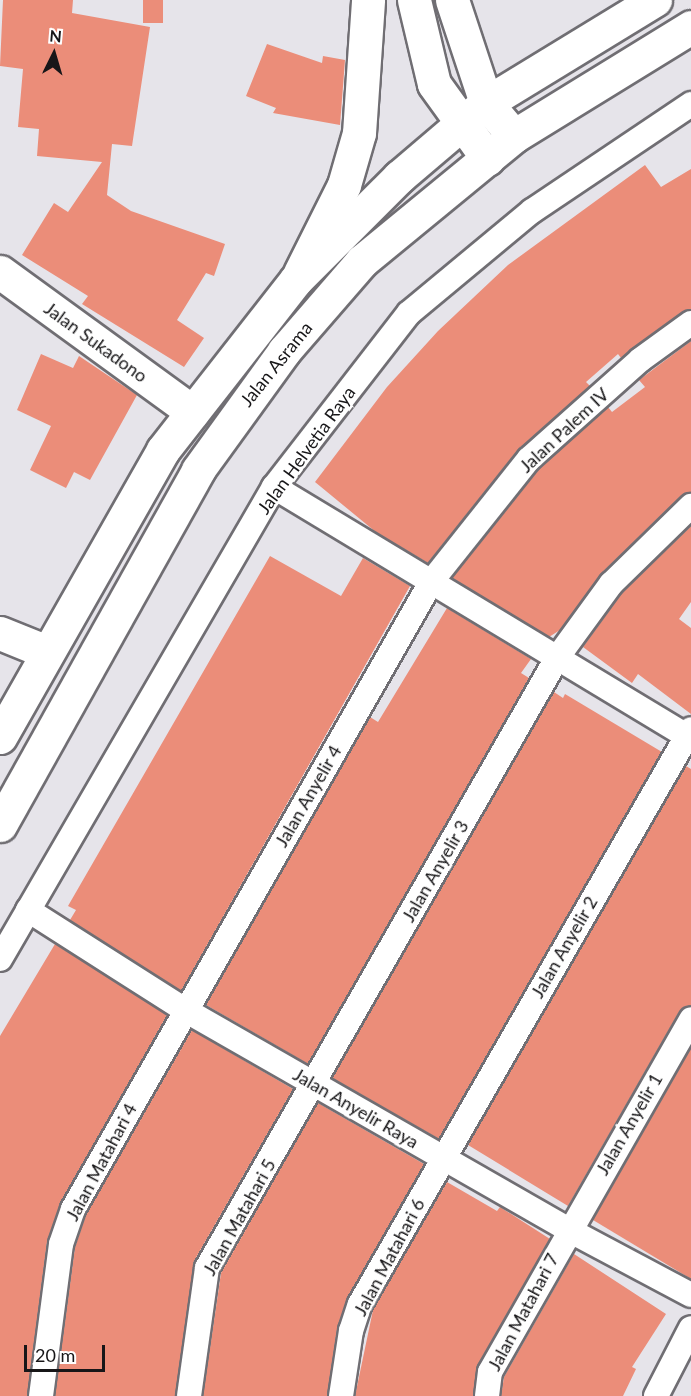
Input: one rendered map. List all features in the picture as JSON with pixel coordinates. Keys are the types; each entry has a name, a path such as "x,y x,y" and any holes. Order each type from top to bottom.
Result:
{"main road":[{"path":"296,280 344,185 359,133 368,0"},
{"path":"414,0 434,84 488,159"},
{"path":"453,0 486,103 514,136"},
{"name":"Jalan Asrama","path":"0,737 163,450 296,280 461,123 486,103 655,0"},
{"name":"Jalan Asrama","path":"0,825 222,432 284,351 362,261 514,136 691,27"},
{"name":"Jalan Sukadono","path":"0,272 193,412"},
{"path":"7,635 47,652 87,673"}],"street":[{"name":"Jalan Helvetia Raya","path":"0,959 274,487 409,313 532,211 691,104"},
{"name":"Jalan Palem IV","path":"431,582 530,459 640,360 691,323"},
{"path":"274,487 557,658 689,734"},
{"name":"Jalan Anyelir 3","path":"314,1084 557,658 610,584 691,506"},
{"name":"Jalan Anyelir 4","path":"185,1010 431,582"},
{"name":"Jalan Anyelir 2","path":"443,1158 689,734"},
{"name":"Jalan Anyelir Raya","path":"28,910 185,1010 567,1229 691,1295"},
{"name":"Jalan Matahari 4","path":"41,1396 61,1244 73,1209 185,1010"},
{"name":"Jalan Anyelir 1","path":"567,1229 691,1019"},
{"name":"Jalan Matahari 5","path":"189,1396 207,1268 314,1084"},
{"name":"Jalan Matahari 6","path":"341,1396 347,1350 360,1304 443,1158"},
{"name":"Jalan Matahari 7","path":"487,1396 490,1372 567,1229"},
{"path":"657,1396 691,1328"}],"building":[{"path":"3,0 73,0 72,13 150,27 132,146 112,144 107,195 131,211 225,244 214,276 206,273 177,320 204,338 184,367 82,304 88,296 22,255 54,203 68,212 102,162 37,156 39,129 18,127 23,69 0,66"},
{"path":"143,0 163,0 163,23 143,23"},
{"path":"267,44 322,63 323,56 345,60 340,125 273,113 276,108 246,96"},
{"path":"645,165 661,187 691,169 691,309 621,358 618,354 586,382 590,386 518,450 428,563 377,533 315,482 387,387 438,331 508,265"},
{"path":"691,341 691,492 681,496 601,574 560,630 549,637 452,578 539,469 608,407 612,412 645,387 639,380"},
{"path":"41,354 73,368 79,356 137,395 90,480 74,472 66,488 30,470 51,426 17,410"},
{"path":"691,526 691,602 679,619 691,628 691,714 638,674 632,683 583,647 622,593"},
{"path":"270,556 341,596 363,558 410,586 181,991 70,920 76,910 68,906"},
{"path":"447,608 531,659 521,673 529,678 308,1064 206,1005 370,717 378,722"},
{"path":"554,692 563,698 565,694 662,752 439,1139 332,1078"},
{"path":"686,766 691,769 691,1005 679,1012 568,1206 468,1145"},
{"path":"55,944 167,1015 60,1204 47,1242 27,1396 0,1396 0,1036"},
{"path":"192,1030 293,1089 194,1261 175,1396 55,1396 75,1247 86,1215"},
{"path":"691,1048 691,1279 593,1220"},
{"path":"318,1103 424,1164 347,1299 337,1329 327,1396 203,1396 221,1273"},
{"path":"447,1182 497,1211 500,1207 550,1239 478,1365 473,1396 355,1396 373,1310"},
{"path":"574,1254 666,1314 632,1367 636,1369 623,1396 501,1396 504,1377"}]}
